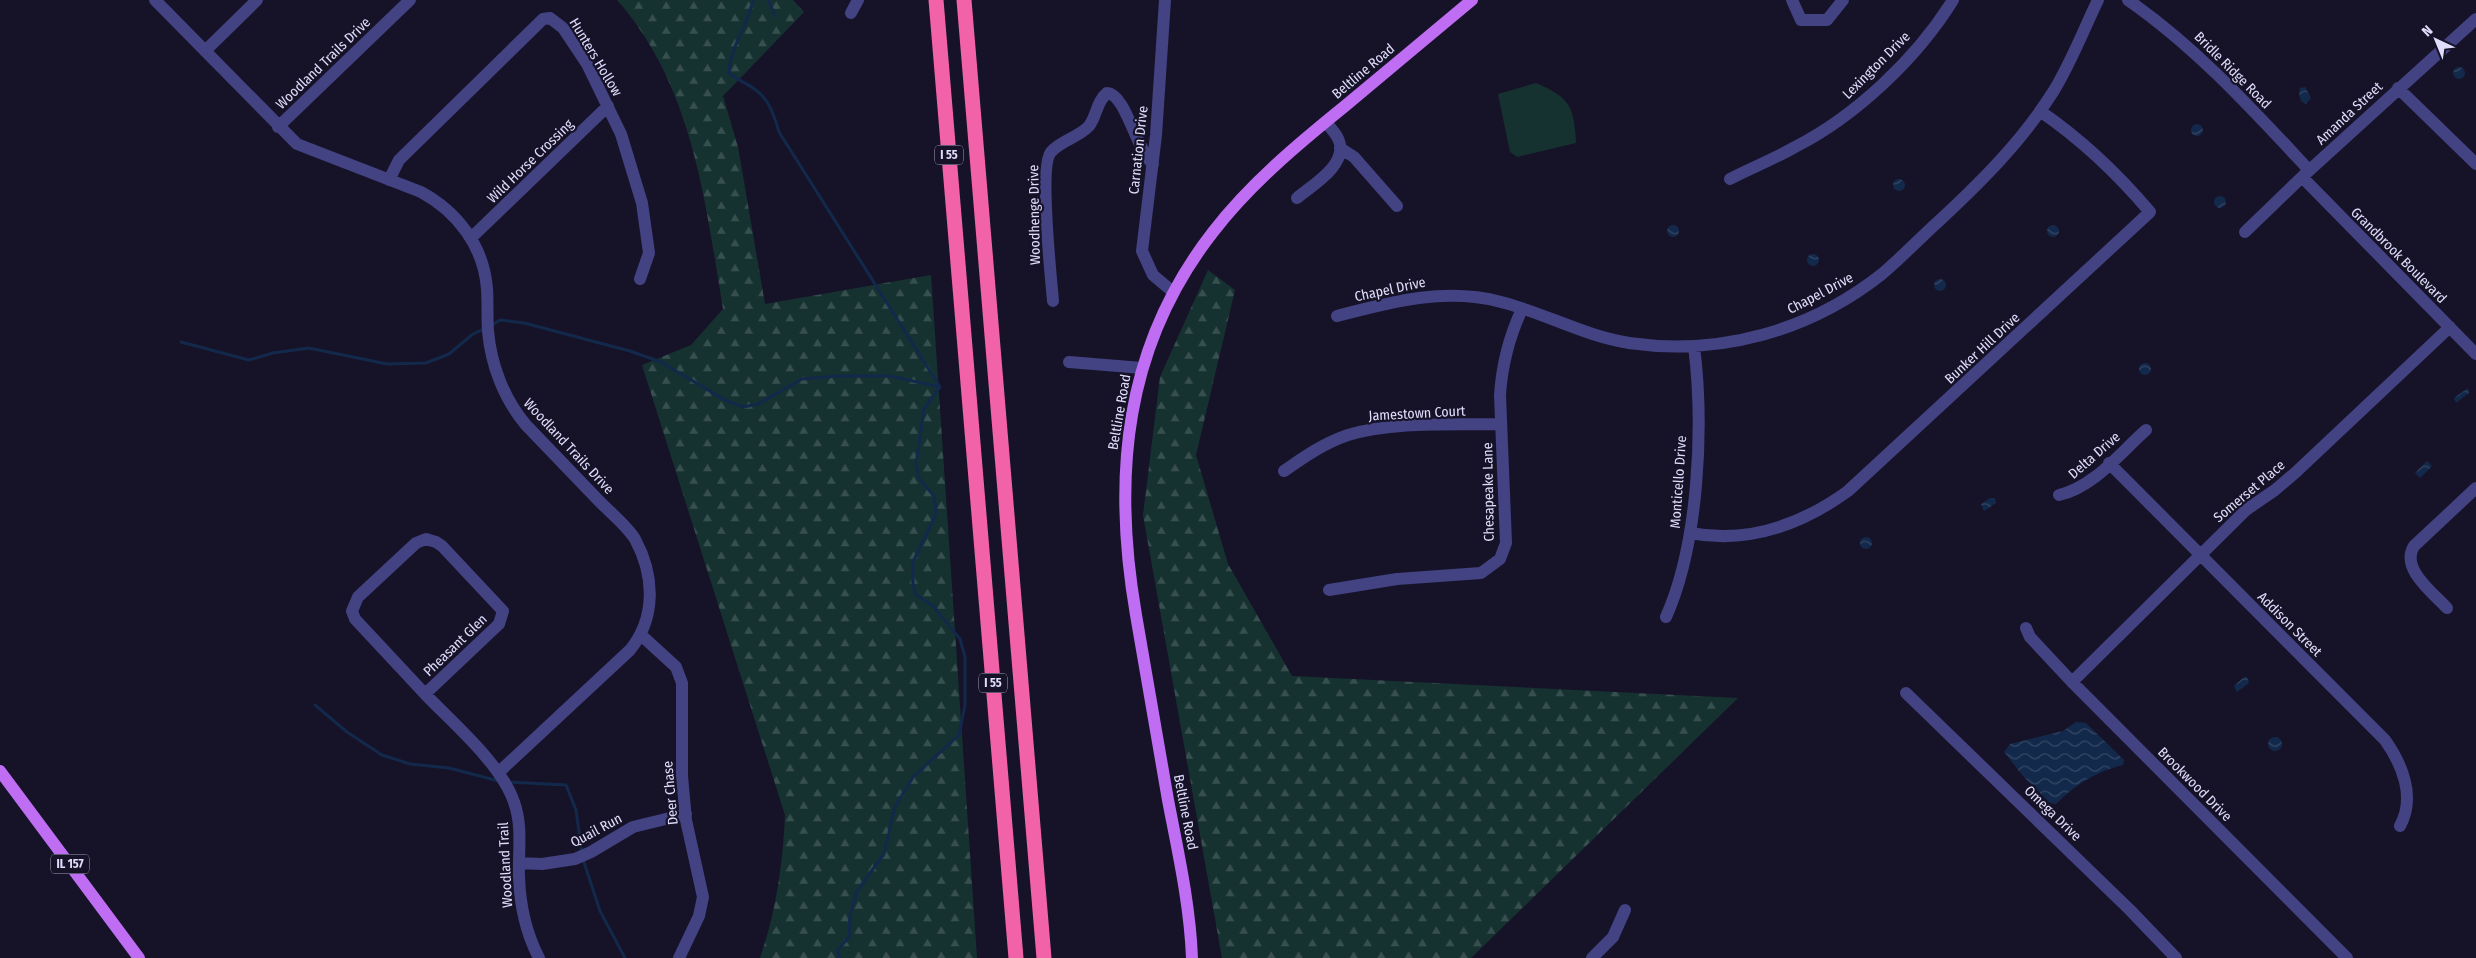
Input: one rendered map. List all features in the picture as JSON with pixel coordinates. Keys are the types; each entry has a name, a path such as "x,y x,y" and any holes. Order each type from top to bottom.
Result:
{"highway":[{"name":"I 55","path":"936,0 1016,958"},
{"name":"I 55","path":"964,0 1044,958"}],"main road":[{"name":"Beltline Road","path":"1192,958 1179,852 1135,613 1125,533 1124,477 1128,430 1142,368 1173,292 1192,261 1227,216 1287,155 1472,0"},
{"name":"IL 157","path":"0,771 139,958"}],"street":[{"name":"Woodland Trails Drive","path":"155,0 278,127 297,144 438,201 472,237 485,270 488,331 493,359 511,405 526,425 634,538 645,565 651,596 648,616 641,635 630,650 499,772"},
{"path":"205,51 257,0"},
{"name":"Woodland Trails Drive","path":"278,127 410,0"},
{"path":"851,13 858,0"},
{"name":"Carnation Drive","path":"1165,0 1153,164 1142,252 1153,275 1173,292"},
{"path":"1792,0 1801,20 1827,20 1843,0"},
{"name":"Lexington Drive","path":"1730,179 1796,147 1856,107 1898,69 1953,0"},
{"name":"Chapel Drive","path":"1337,316 1392,302 1436,295 1480,298 1522,309 1604,338 1649,345 1694,346 1729,343 1782,330 1807,320 1858,291 1902,256 1978,185 2016,142 2055,89 2098,0"},
{"name":"Bridle Ridge Road","path":"2128,0 2182,40 2211,66 2305,174"},
{"name":"Hunters Hollow","path":"389,180 399,160 543,20 550,18 562,28 586,64 621,134 642,203 649,253 640,279"},
{"name":"Amanda Street","path":"2244,232 2398,88 2476,19"},
{"path":"2398,88 2476,164"},
{"name":"Woodhenge Drive","path":"1052,301 1046,193 1046,161 1050,153 1080,134 1092,120 1100,99 1107,93 1112,93 1125,112 1142,152 1153,164"},
{"name":"Wild Horse Crossing","path":"472,237 608,106"},
{"name":"Bunker Hill Drive","path":"1690,533 1725,538 1770,531 1805,518 1831,503 1848,491 2150,212 2113,170 2092,150 2040,111"},
{"path":"1297,198 1332,169 1339,156 1339,140 1326,122"},
{"path":"1340,148 1354,157 1397,206"},
{"name":"Grandbrook Boulevard","path":"2305,174 2476,354"},
{"name":"Chesapeake Lane","path":"1328,590 1398,579 1471,576 1495,565 1504,551 1506,543 1501,373 1510,336 1522,309"},
{"name":"Somerset Place","path":"2072,682 2246,510 2275,490 2450,327"},
{"name":"Monticello Drive","path":"1666,617 1677,592 1690,533 1695,496 1698,400 1694,346"},
{"path":"1069,362 1142,368"},
{"name":"Jamestown Court","path":"1284,470 1328,443 1363,431 1386,428 1501,424"},
{"name":"Delta Drive","path":"2059,495 2076,491 2146,430"},
{"name":"Addison Street","path":"2109,463 2386,742 2397,756 2407,790 2408,804 2400,826"},
{"path":"2447,608 2411,566 2409,556 2414,546 2476,488"},
{"name":"Pheasant Glen","path":"425,694 500,624 503,611 442,546 426,539 416,543 358,597 352,611 355,619 425,694 499,772"},
{"name":"Brookwood Drive","path":"2026,628 2030,637 2072,682 2347,958"},
{"name":"Deer Chase","path":"641,635 676,667 682,683 682,776 686,814 703,897 699,916 679,958"},
{"name":"Omega Drive","path":"1906,693 2117,897 2176,958"},
{"name":"Woodland Trail","path":"499,772 509,789 518,817 523,913 539,958"},
{"name":"Quail Run","path":"519,863 542,864 575,858 591,852 633,827 686,814"},
{"path":"1592,958 1614,937 1625,910"}],"green space":[{"path":"617,0 793,0 804,12 723,96 738,147 765,304 931,275 977,958 760,958 766,941 778,888 785,815 642,365 691,345 723,309 702,186 692,146 679,107 663,69 643,33"},
{"path":"1536,83 1556,94 1568,105 1574,120 1576,143 1517,157 1510,152 1498,94"},
{"path":"1208,270 1235,290 1196,455 1228,564 1292,676 1738,698 1471,958 1222,958 1143,515 1160,377"}],"water":[{"path":"2457,67 2461,67 2465,73 2461,79 2457,79 2453,75 2453,71"},
{"path":"2305,87 2311,98 2306,104 2301,101 2299,93 2300,88"},
{"path":"2195,124 2199,124 2203,130 2199,136 2195,136 2191,132 2191,128"},
{"path":"1897,179 1901,179 1905,185 1901,191 1897,191 1893,187 1893,183"},
{"path":"2218,196 2222,196 2226,202 2222,208 2218,208 2214,204 2214,200"},
{"path":"1671,225 1675,225 1679,231 1675,237 1671,237 1667,233 1667,229"},
{"path":"2051,225 2055,225 2059,231 2055,237 2051,237 2047,233 2047,229"},
{"path":"1811,254 1815,254 1819,260 1815,266 1811,266 1807,262 1807,258"},
{"path":"1938,279 1942,279 1946,285 1942,291 1938,291 1934,287 1934,283"},
{"path":"2143,363 2147,363 2151,369 2147,375 2143,375 2139,371 2139,367"},
{"path":"2468,388 2469,393 2456,403 2454,398"},
{"path":"2427,461 2432,466 2420,478 2415,473"},
{"path":"1990,498 1995,498 1996,503 1984,511 1981,504"},
{"path":"1864,537 1868,537 1872,543 1868,549 1864,549 1860,545 1860,541"},
{"path":"2247,677 2249,683 2237,692 2234,686"},
{"path":"2076,722 2086,723 2124,760 2123,765 2095,775 2071,790 2056,804 2050,803 2023,776 2004,752 2010,744 2063,731"},
{"path":"2275,737 2280,739 2282,744 2280,749 2275,751 2270,749 2268,744 2270,739"}],"waterway":[{"path":"753,0 732,54 729,73 759,92 767,102 779,132 940,387"},
{"path":"768,0 775,16"},
{"path":"492,325 500,320 524,323 630,351 661,362 723,399 743,407 758,404 802,379 839,376 890,376 940,387"},
{"path":"181,342 249,360 273,353 309,348 387,364 426,363 449,354 473,334 484,329"},
{"path":"840,958 837,951 849,937 850,915 857,891 884,854 895,807 913,777 959,735 965,705 965,657 960,639 933,606 916,595 913,584 913,562 936,514 934,496 919,478 916,465 924,409 940,387"},
{"path":"315,705 347,732 382,755 410,764 449,768 499,781"},
{"path":"508,782 566,785 576,810 582,853"},
{"path":"583,859 600,911 625,958"}]}
